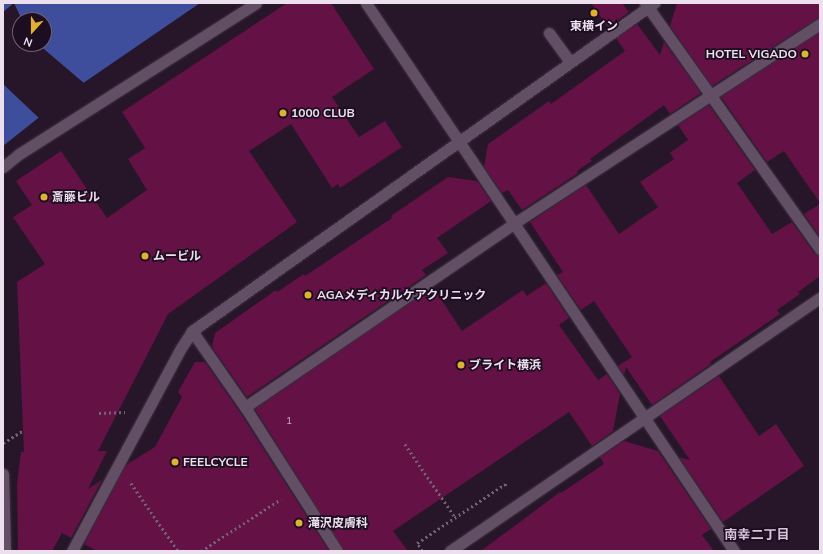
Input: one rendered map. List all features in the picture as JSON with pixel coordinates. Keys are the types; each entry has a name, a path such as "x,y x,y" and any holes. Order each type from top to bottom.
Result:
{"street":[{"path":"4,164 256,3"},
{"path":"366,3 734,551"},
{"path":"72,551 181,348 192,331 649,4 710,96 820,249"},
{"path":"245,407 513,224 820,24"},
{"path":"549,33 570,62"},
{"path":"450,551 820,298"},
{"path":"192,331 245,407 337,551"},
{"path":"3,474 5,551"}],"path":[{"path":"3,443 24,430"},
{"path":"405,444 455,517"},
{"path":"118,465 178,551"},
{"path":"422,551 417,543 505,484 519,504"},
{"path":"201,551 297,488"}],"water":[{"path":"3,3 200,3 76,88 3,146"}],"pier":[{"path":"14,3 18,12 12,12 12,52 47,52 85,84 40,119 3,84 3,12"}],"building":[{"name":"ムービル","path":"287,3 331,3 374,69 332,97 359,137 385,121 402,147 340,188 338,184 332,188 291,124 249,151 297,222 168,314 98,451 107,451 88,489 102,480 71,538 62,533 52,551 18,551 17,484 21,452 24,452 17,282 45,264 13,217 32,205 16,181 61,151 107,218 147,190 128,159 145,148 122,112"},
{"path":"591,3 622,3 629,12 608,27"},
{"path":"677,3 820,3 820,17 712,86 670,26"},
{"path":"637,24 660,55 664,42 701,93 670,114 664,105 590,159 592,161 577,171 578,173 522,210 508,190 502,193 484,167 488,144 549,101 551,104 625,51 616,38"},
{"path":"820,32 820,203 784,151 767,162 721,97"},
{"path":"709,105 755,170 737,183 772,234 792,222 814,253 820,256 820,276 798,292 800,294 777,310 780,314 710,362 711,364 652,405 626,367 624,375 618,366 632,357 594,301 581,310 557,275 563,272 530,222 586,185 619,234 658,207 640,182 674,159 670,153 688,140 678,125"},
{"path":"448,177 477,181 491,201 437,238 448,253 422,270 426,275 247,397 212,347 215,333 276,290 277,292 304,274 305,276 392,218 391,216"},
{"path":"820,204 820,237 804,214"},
{"path":"546,283 569,318 559,325 598,380 607,374 620,394 613,431 592,446 569,412 393,531 408,551 344,551 255,409 433,287 462,331 523,290 527,296"},
{"path":"195,362 205,362 239,411 329,551 97,551 84,544 126,465 155,447 182,397 178,392"},
{"path":"719,376 759,436 776,424 804,466 723,522 679,457 690,460 660,416"},
{"path":"624,441 658,451 711,529 702,535 714,551 481,551 560,492 561,493 604,464 600,457"}],"place":[{"name":"東横イン","path":"594,13"},
{"name":"HOTEL VIGADO","path":"805,54"},
{"name":"1000 CLUB","path":"283,113"},
{"name":"斎藤ビル","path":"44,197"},
{"name":"ムービル","path":"145,256"},
{"name":"AGAメディカルケアクリニック","path":"308,295"},
{"name":"ブライト横浜","path":"461,365"},
{"name":"FEELCYCLE","path":"175,462"},
{"name":"滝沢皮膚科","path":"299,523"}],"district":[{"name":"南幸二丁目","path":"757,534"}]}
